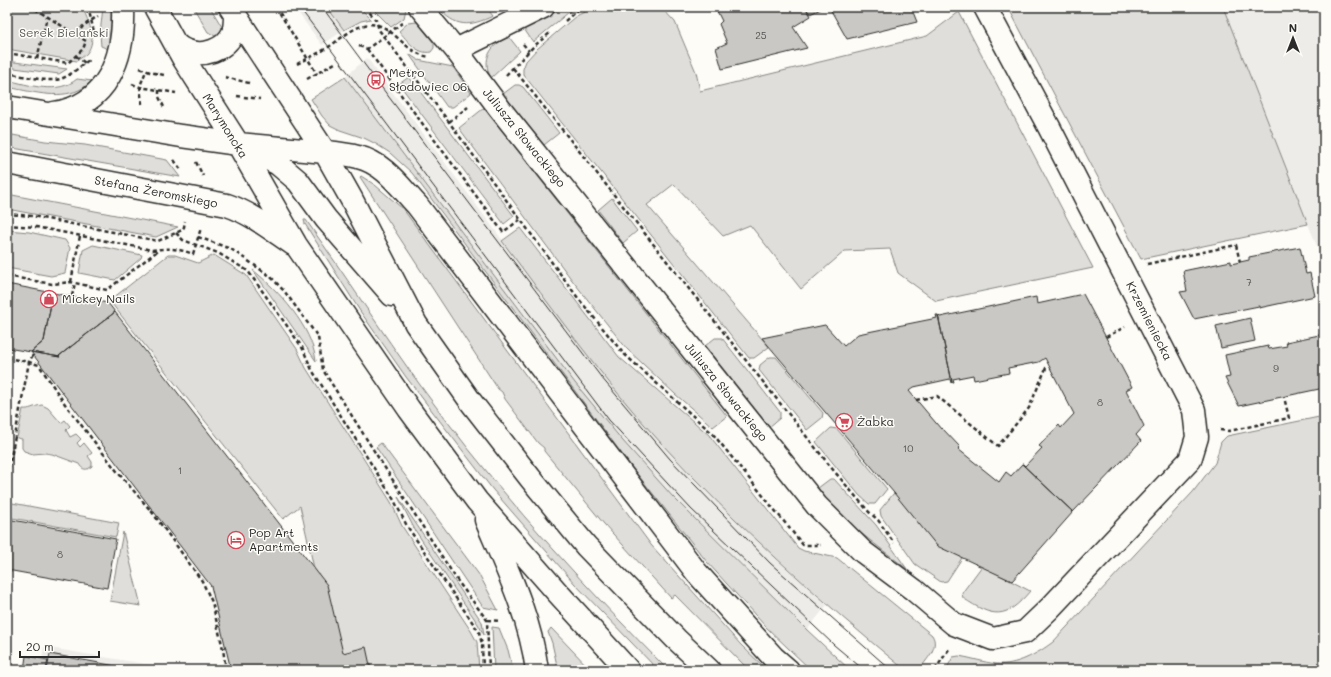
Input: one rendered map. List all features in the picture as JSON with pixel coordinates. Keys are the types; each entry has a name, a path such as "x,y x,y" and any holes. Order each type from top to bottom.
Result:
{"main road":[{"path":"48,114 68,110 85,102 95,95 105,84 118,58 123,7"},
{"name":"Marymoncka","path":"155,7 175,43 238,144 296,246"},
{"path":"413,13 456,50 543,7"},
{"name":"Krzemieniecka","path":"985,7 1049,127 1194,410 1197,437 1190,460 1050,608"},
{"path":"175,43 185,50 197,53 209,52 220,48 232,33 235,24 233,11"},
{"path":"233,11 325,152 352,200 416,324"},
{"name":"Juliusza Słowackiego","path":"456,50 500,109 817,506 863,552 914,590 954,624 993,638 1025,632 1050,608"},
{"path":"7,107 158,133 238,144 325,152 359,157 372,162 386,171 417,205 697,573 773,657 788,670"},
{"path":"238,144 278,164 298,181 326,219 416,324 471,402 586,546 676,639 709,670"},
{"name":"Stefana Żeromskiego","path":"7,163 226,205 236,208 296,246"},
{"path":"296,246 409,409 477,501 628,670"},
{"path":"477,501 518,594 535,655 537,670"}],"path":[{"path":"7,53 68,63 83,49 86,41 32,7"},
{"path":"79,7 91,14"},
{"path":"88,7 91,14 96,42"},
{"path":"276,7 317,74"},
{"path":"365,7 376,20 379,30 384,37 449,122 578,298 623,353 713,434 803,545 822,545"},
{"path":"564,22 576,12 586,7"},
{"path":"367,49 413,13"},
{"path":"77,35 83,26 100,15"},
{"path":"37,59 47,17"},
{"path":"295,65 325,48 358,26 367,24 378,25 386,28 420,56 439,57 456,50"},
{"path":"502,79 534,46 552,31"},
{"path":"359,46 367,49 503,232 521,219"},
{"path":"7,73 49,80 58,80 72,74 91,58"},
{"path":"304,81 336,63"},
{"path":"513,68 834,472 869,512 878,520 898,549"},
{"path":"144,110 141,101 140,87 146,71 156,74 170,75"},
{"path":"224,77 250,83"},
{"path":"127,82 140,87 180,93"},
{"path":"159,90 160,100 168,114"},
{"path":"235,96 266,100"},
{"path":"449,122 472,104"},
{"path":"7,214 32,216 158,241 182,230 184,225"},
{"path":"7,225 36,227 143,249 178,249 192,254 201,228"},
{"path":"176,233 180,238 218,252 248,271 302,347 312,370 394,500 407,526 479,632 482,644 483,670"},
{"path":"71,282 80,236"},
{"path":"198,237 231,249 270,276 285,292 318,336 323,370 459,583 487,620 489,670"},
{"path":"1143,265 1236,246 1240,262"},
{"path":"7,276 52,284 71,282 107,290 160,249"},
{"path":"72,296 75,283"},
{"path":"1106,337 1128,326"},
{"path":"9,468 29,362 33,354"},
{"path":"7,358 38,365 65,404 120,475 152,512 202,580 212,602 223,649 226,670"},
{"path":"916,400 937,396 998,446 1029,408 1046,368 1049,367"},
{"path":"1217,430 1229,431 1289,418 1284,397"},
{"path":"935,670 951,646"}],"shaded area":[{"path":"294,7 327,7 344,30 322,45"},
{"path":"1223,7 1324,7 1324,263 1308,224"},
{"path":"367,58 599,370 660,442 698,483 827,605 807,630 673,497 622,440 575,383 345,77"},
{"path":"44,647 157,666 157,670 40,670"}],"green space":[{"name":"Serek Bielański","path":"7,7 82,7 91,30 92,42 90,48 86,54 77,61 7,49"},
{"path":"103,7 111,7 111,24 108,49 101,46 100,34"},
{"path":"193,7 210,7 222,27 222,32 215,36 208,32"},
{"path":"327,7 359,7 371,19 361,21 344,30"},
{"path":"371,7 404,7 406,9 404,18 391,27"},
{"path":"437,7 486,7 493,16 470,24 463,24 450,19"},
{"path":"565,7 575,7 533,42 524,29"},
{"path":"595,7 661,7 675,22 696,72 700,91 927,36 959,12 1093,268 936,301 898,273 890,249 845,251 801,289 750,225 723,236 674,184 647,205 769,347 754,358 749,358 523,74 526,61 537,49 576,16"},
{"path":"1008,7 1223,7 1308,224 1141,259"},
{"path":"417,22 434,43 434,48 431,52 417,49 399,31 408,23"},
{"path":"509,37 520,51 491,78 487,65 490,53 497,44"},
{"path":"409,54 418,60 453,67 471,93 453,107 447,107"},
{"path":"7,61 67,69 59,74 7,67"},
{"path":"345,77 575,383 622,440 673,497 807,630 850,670 811,670 766,627 707,562 631,466 412,173 390,153 376,144 330,125 322,116 311,99"},
{"path":"409,77 514,216 504,224 399,84"},
{"path":"77,79 92,81 79,90 62,94 43,94 7,87 7,80 52,88 61,87"},
{"path":"515,85 523,87 559,133 544,145 503,94"},
{"path":"484,108 727,416 713,427 627,349 572,280 459,128"},
{"path":"7,134 45,141 85,145 167,160 180,177 7,147"},
{"path":"361,176 375,185 403,209 651,545 741,645 767,670 749,670 675,595 671,598 604,524 544,451 544,448 538,443 505,399 502,392 498,389 360,177"},
{"path":"7,194 178,227 156,237 7,209"},
{"path":"612,198 637,231 623,243 598,210"},
{"path":"304,220 306,220 425,392 469,450 551,547 668,670 658,670 575,584 493,490 406,377 360,311 305,224"},
{"path":"520,228 619,357 709,435 798,548 804,551 837,558 932,635 934,640 933,649 919,670 905,670 810,589 748,532 661,443 599,369 502,241"},
{"path":"7,230 29,232 65,240 70,248 65,273 51,276 7,268"},
{"path":"93,245 142,255 141,258 115,280 79,273 83,250"},
{"path":"168,255 175,255 198,263 214,255 246,275 297,349 306,368 391,502 402,526 471,631 477,642 479,670 337,670 300,506 283,519 112,304 113,298"},
{"path":"253,270 273,288 293,311 308,335 316,361"},
{"path":"715,338 722,338 780,412 780,418 769,427 705,346"},
{"path":"770,357 776,357 823,413 822,418 807,430 759,370 760,365"},
{"path":"42,405 48,408 61,423 65,420 70,426 66,430 70,437 76,434 81,439 77,443 80,447 84,443 92,453 88,456 92,462 92,466 90,468 83,469 79,464 52,454 33,454 24,451 22,448 22,439 17,438 23,409"},
{"path":"1324,416 1324,670 948,670 948,666 953,657 959,656 996,664 1011,663 1033,655 1053,642 1193,492 1215,463 1221,442 1227,436"},
{"path":"831,428 837,429 887,489 875,504 869,504 859,495 816,442"},
{"path":"381,443 480,576 498,610 483,607 376,447"},
{"path":"830,479 834,479 876,525 907,569 859,532 827,500 818,488"},
{"path":"894,493 962,558 947,581 941,582 915,564 881,516 880,510"},
{"path":"398,497 482,622 484,635 415,530"},
{"path":"7,502 119,523 116,537 7,517"},
{"path":"123,532 141,606 110,601"},
{"path":"982,566 1030,591 1014,607 999,613 991,612 974,605 963,598 962,593"},
{"path":"492,627 499,628 508,650 513,670 494,670"},
{"path":"551,628 591,670 558,670 548,632"}],"building":[{"path":"715,7 805,7 811,16 793,27 807,48 722,69 716,48 727,43 719,24 722,21"},
{"path":"805,7 825,7 810,14"},
{"path":"829,7 911,7 917,22 847,39"},
{"path":"1300,247 1306,274 1310,273 1315,296 1259,308 1259,306 1194,319 1180,292 1187,291 1183,271 1231,261 1231,264 1249,260 1249,257"},
{"path":"7,284 53,293 44,341 31,352 7,348"},
{"path":"53,293 108,303 115,312 59,356 60,357 31,352 44,341"},
{"path":"1083,294 1132,387 1126,390 1144,426 1136,435 1141,441 1073,512 1022,464 1025,466 1042,448 1039,446 1059,425 1061,428 1074,414 1045,358 1039,362 1008,368 1009,373 974,380 973,375 953,379 954,382 952,382 938,315 940,317 1036,297 1037,304"},
{"path":"115,312 327,585 343,653 366,647 371,670 231,670 211,586 31,352 60,357 59,356"},
{"path":"936,315 938,315 952,382 951,383 950,379 914,387 909,391 941,429 942,428 960,447 958,449 999,482 1006,472 1011,476 1022,464 1073,512 1012,581 937,546 894,493 762,338 825,325 844,346 858,334 937,318"},
{"path":"1250,318 1255,341 1221,348 1216,326"},
{"path":"1324,334 1324,388 1239,406 1225,378 1230,377 1225,355 1268,346 1269,349 1287,346 1286,342"},
{"path":"7,519 116,539 107,588 7,570"},
{"path":"50,654 138,670 47,670"},
{"path":"26,656 48,660 46,670 24,670"}],"tram line":[{"path":"299,7 609,420 691,509 834,645 864,670"},
{"path":"322,7 601,377 670,459 770,563 891,670"}],"place":[{"name":"Metro Słodowiec 06","path":"376,80"},
{"name":"Mickey Nails","path":"49,299"},
{"name":"Żabka","path":"844,422"},
{"name":"Pop Art Apartments","path":"236,540"}]}
